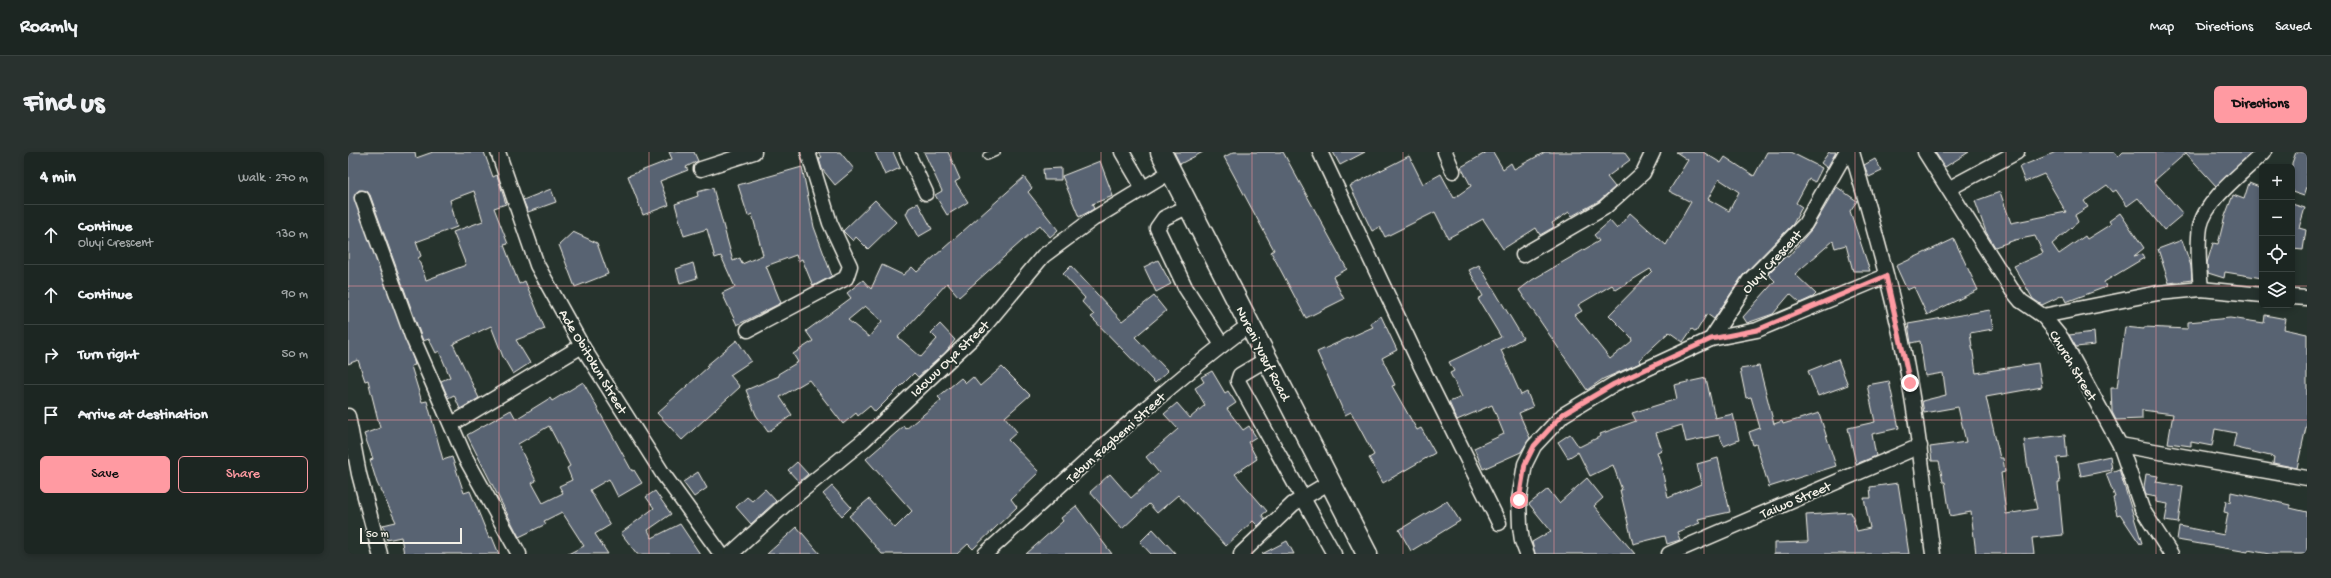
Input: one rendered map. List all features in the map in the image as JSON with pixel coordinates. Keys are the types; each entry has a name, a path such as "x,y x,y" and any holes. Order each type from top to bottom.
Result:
{"street":[{"name":"Ade Obitokun Street","path":"498,152 537,265 582,346 663,474 721,554"},
{"path":"702,169 754,152"},
{"path":"748,330 846,278 850,266 830,223 808,152"},
{"path":"907,152 926,193"},
{"path":"1122,152 1143,188"},
{"name":"Nureni Yusuf Road","path":"1161,152 1367,554"},
{"path":"1320,152 1420,364 1499,523"},
{"path":"1445,152 1453,170"},
{"path":"1523,255 1604,208 1643,173 1653,152"},
{"name":"Oluyi Crescent","path":"1711,339 1749,281 1805,224 1846,152"},
{"path":"1852,152 1886,276 1910,383 1920,446 1933,554"},
{"name":"Church Street","path":"1925,152 1950,188 2012,290 2021,301 2043,316 2062,339 2120,445 2142,509 2171,554"},
{"path":"1950,188 2017,152"},
{"path":"2200,289 2198,248 2201,225 2213,202 2264,152"},
{"name":"Idowu Oya Street","path":"731,554 788,502 864,440 980,330 1043,256 1093,219 1172,171"},
{"path":"362,198 412,336 452,424 465,458 519,554"},
{"path":"1189,206 1164,218 1157,228 1185,287 1222,345"},
{"path":"1528,554 1522,541 1519,500 1525,464 1534,446 1563,414 1614,384 1711,339 1757,330 1886,276"},
{"path":"2043,316 2158,293 2200,289 2259,295"},
{"path":"2295,297 2307,298"},
{"name":"Tebun Fagbemi Street","path":"984,554 1158,397 1249,325"},
{"path":"452,424 582,346"},
{"path":"1267,359 1240,375 1238,381 1334,554"},
{"path":"348,416 353,476 380,554"},
{"path":"2120,445 2307,478"},
{"name":"Taiwo Street","path":"1669,554 1920,446"},
{"path":"1241,554 1302,497 1330,482"}],"lane":[{"path":"987,156 996,152"}],"building":[{"path":"348,152 415,152 416,158 433,152 484,152 493,177 497,175 506,204 494,208 508,244 504,245 519,284 525,281 545,329 516,340 530,363 513,374 503,357 491,326 453,344 479,398 460,409 454,395 448,398 441,381 450,377 439,351 436,353 429,339 423,341 370,195 367,191 359,190 354,197 413,358 415,365 411,366 422,402 427,401 443,460 452,457 464,493 470,491 489,538 492,537 499,554 404,554 401,537 387,540 383,525 396,522 377,483 370,460 373,459 364,434 380,428 368,380 365,381 358,360 348,364","holes":["474,191 483,221 453,232 466,265 426,280 418,258 421,256 416,242 457,227 450,200"]},
{"path":"669,152 694,152 698,161 686,167 688,170 660,181 669,205 643,215 628,176 672,159"},
{"path":"818,152 840,152 854,169 835,185 822,169 819,159 822,157"},
{"path":"875,152 893,152 900,168 885,175"},
{"path":"924,152 948,152 960,179 955,182 968,202 947,215 935,195 942,191"},
{"path":"1174,152 1203,152 1180,164"},
{"path":"1234,152 1283,152 1347,269 1333,277 1344,299 1306,318 1271,252 1274,250 1224,157"},
{"path":"1333,152 1365,152 1340,165"},
{"path":"1487,152 1493,152 1503,169 1511,163 1514,169 1545,152 1624,152 1630,160 1607,177 1615,187 1599,201 1572,216 1569,212 1552,223 1554,227 1540,235 1536,228 1503,249 1483,219 1448,238 1435,212 1385,237 1380,227 1372,231 1350,186 1409,156 1423,184 1441,174 1454,198 1471,186 1461,167"},
{"path":"1676,152 1703,152 1721,163 1725,157 1754,176 1767,152 1790,152 1822,168 1815,182 1809,179 1796,203 1802,207 1793,224 1743,275 1714,319 1707,314 1696,332 1692,329 1683,342 1669,332 1639,360 1640,362 1638,364 1603,379 1587,390 1519,290 1532,280 1599,241 1594,235 1610,221 1617,229 1630,213 1666,245 1691,202 1669,191 1688,160","holes":["1719,179 1739,192 1729,211 1708,199","1650,269 1652,271 1609,315 1631,337 1632,341 1610,359 1575,315 1582,311 1578,305 1612,285 1616,290"]},
{"path":"1829,152 1836,152 1827,168 1821,163"},
{"path":"1935,152 1969,152 1945,167"},
{"path":"2056,152 2114,152 2118,157 2123,152 2252,152 2216,186 2186,153 2154,181 2183,214 2164,230 2138,198 2127,206 2116,190 2113,192 2107,185 2084,201 2088,207 2075,215 2078,222 2052,244 2059,254 2085,236 2087,239 2111,224 2109,221 2120,213 2144,248 2134,256 2142,254 2144,258 2104,282 2106,287 2066,302 2063,295 2042,305 2033,299 2014,266 2043,253 2035,236 2015,240 1995,247 1986,232 1975,201 2000,192 2011,223 2066,212 2044,174 2025,182 2019,167"},
{"path":"2296,152 2307,152 2307,187 2304,196 2295,193 2295,164 2292,163"},
{"path":"1875,159 1882,171 1869,177 1864,165"},
{"path":"1100,161 1113,196 1092,204 1094,209 1079,217 1062,176"},
{"path":"802,167 814,227 832,276 813,286 802,259 798,261 796,255 766,266 781,303 737,325 722,293 735,287 721,256 715,258 707,229 684,236 675,204 698,196 697,192 713,188 733,261 740,258 742,264 763,255 752,214 748,216 738,185"},
{"path":"1061,168 1061,180 1044,180 1043,169"},
{"path":"1024,177 1032,188 1028,192 1058,230 1050,237 1040,225 959,297 947,283 898,337 921,357 937,339 931,333 940,324 955,340 945,353 918,377 914,373 875,412 870,406 858,416 856,413 843,424 809,380 780,397 792,415 768,432 756,415 746,390 779,376 778,374 798,362 793,354 813,341 806,331 851,298 847,293 863,280 871,289 882,265 903,275 912,267 917,272","holes":["865,306 882,321 869,337 848,320"]},
{"path":"2249,183 2259,187 2259,278 2225,272 2224,278 2208,273 2207,263 2213,243 2218,244 2225,216 2233,195 2244,199"},
{"path":"1837,187 1857,201 1850,211 1870,271 1853,271 1846,245 1835,248 1833,241 1795,274 1816,294 1813,297 1800,303 1790,294 1773,314 1747,323 1743,317 1775,281 1768,274 1786,256 1788,257 1811,230"},
{"path":"551,189 556,202 528,212 523,200"},
{"path":"875,200 896,222 868,249 856,237 853,241 843,231"},
{"path":"918,203 932,229 918,237 906,214 909,208"},
{"path":"2295,205 2305,208 2299,228 2306,230 2303,250 2295,249"},
{"path":"573,232 597,243 608,274 575,287 559,245"},
{"path":"1954,239 1978,290 1927,315 1914,287 1907,290 1896,266"},
{"path":"2182,240 2191,266 2192,280 2169,283 2158,249"},
{"path":"1158,260 1171,284 1156,292 1144,267"},
{"path":"693,263 697,278 680,283 676,269"},
{"path":"1479,265 1523,338 1501,350 1521,395 1527,392 1533,407 1519,413 1530,438 1521,452 1483,469 1474,448 1504,434 1492,405 1457,420 1449,402 1462,397 1450,373 1454,371 1449,362 1501,337 1478,299 1483,296 1469,270"},
{"path":"1071,266 1122,321 1154,296 1166,311 1135,337 1168,371 1155,383 1091,317 1094,315 1082,302 1085,298 1063,274"},
{"path":"1990,310 1993,329 1970,333 1976,373 2038,363 2042,387 1986,397 2000,458 2003,458 2005,472 2001,473 2006,514 2037,509 2024,440 2065,435 2067,457 2057,458 2063,535 2032,538 2034,554 1976,554 1971,512 1950,516 1945,482 1943,482 1939,461 1932,461 1930,447 1966,442 1958,407 1924,413 1922,401 1946,395 1943,373 1925,376 1920,341 1911,343 1908,324"},
{"path":"2265,315 2286,319 2284,329 2307,334 2307,423 2297,468 2273,463 2274,457 2233,447 2236,433 2215,429 2212,446 2191,442 2191,446 2168,443 2173,414 2142,410 2142,419 2116,420 2112,412 2111,388 2117,388 2125,327 2144,329 2144,327 2188,329 2188,322 2230,318 2264,323"},
{"path":"1381,316 1397,350 1382,358 1395,385 1392,386 1417,430 1421,428 1435,453 1383,483 1369,458 1374,455 1351,412 1345,415 1317,352 1373,327 1370,323"},
{"path":"2094,332 2095,345 2076,347 2069,335"},
{"path":"737,340 751,361 730,375 740,387 682,440 657,413 708,367 706,366"},
{"path":"1838,359 1848,385 1818,396 1808,371"},
{"path":"1759,366 1774,424 1782,421 1783,424 1819,413 1836,466 1769,487 1756,444 1753,445 1749,432 1760,428 1751,397 1746,398 1740,369"},
{"path":"1002,367 1030,395 1005,417 1017,432 1008,440 1039,472 1011,499 1017,507 973,549 968,544 957,554 882,554 849,516 869,499 895,528 912,511 866,459 904,426 906,429 941,400 938,397 961,378 966,383 973,377 980,386"},
{"path":"1212,371 1225,393 1228,391 1236,403 1227,409 1243,430 1249,426 1256,437 1248,442 1257,459 1235,474 1267,511 1262,515 1265,519 1258,526 1253,521 1226,546 1178,495 1157,513 1149,504 1122,529 1090,492 1110,474 1131,498 1159,473 1146,457 1178,429 1164,414 1177,403 1190,418 1205,405 1195,388 1204,382 1201,377"},
{"path":"1706,378 1715,418 1733,414 1739,440 1724,446 1719,435 1686,442 1682,425 1656,433 1662,450 1657,452 1663,470 1668,498 1701,484 1697,464 1718,458 1730,512 1698,519 1700,523 1677,532 1680,540 1667,544 1665,536 1633,544 1620,490 1622,490 1613,465 1590,476 1578,452 1568,458 1558,442 1570,434 1579,447 1601,436 1600,434 1636,421 1632,413 1677,399 1674,385"},
{"path":"1889,381 1899,428 1872,434 1876,456 1856,464 1848,428 1875,422 1867,385"},
{"path":"583,382 632,471 634,470 642,483 618,497 609,479 590,490 610,525 595,534 608,554 568,554 584,546 562,512 544,521 546,524 519,537 467,435 511,410 516,419 550,398 552,401","holes":["549,426 570,466 567,468 572,480 559,486 563,493 543,503 532,483 536,481 518,444"]},
{"path":"2110,456 2112,470 2081,476 2078,463"},
{"path":"797,462 808,474 799,482 788,470"},
{"path":"2119,469 2142,543 2140,544 2120,514 2117,515 2113,498 2115,497 2106,474"},
{"path":"698,472 707,488 694,497 683,482"},
{"path":"2146,474 2158,476 2156,482 2183,486 2178,523 2165,521 2168,504 2156,502 2156,497 2146,495 2144,487"},
{"path":"1587,478 1603,498 1594,506 1635,554 1535,554 1532,542 1551,531 1529,504 1548,489 1559,503"},
{"path":"1898,483 1909,554 1774,554 1774,543 1808,542 1806,515 1851,512 1857,531 1870,528 1864,498 1871,498 1870,487"},
{"path":"832,486 851,507 842,516 823,494"},
{"path":"765,489 776,501 751,524 736,507 747,497 752,501"},
{"path":"655,491 671,514 648,530 652,538 680,524 700,554 637,554 621,533 654,508 646,497"},
{"path":"2231,492 2290,505 2290,508 2307,512 2307,554 2269,554 2248,550 2248,552 2177,540 2179,526 2224,535 2228,513 2224,512 2226,501 2230,502"},
{"path":"1447,501 1460,521 1411,551 1399,530"},
{"path":"1076,506 1112,554 1026,554 1063,521 1061,518"},
{"path":"797,527 820,554 767,554"},
{"path":"1153,529 1176,554 1151,554 1140,542"},
{"path":"1287,541 1294,554 1262,554"}],"route":[{"path":"1519,500 1525,464 1534,446 1563,414 1614,384 1711,339 1757,330 1886,276 1910,383"}]}
